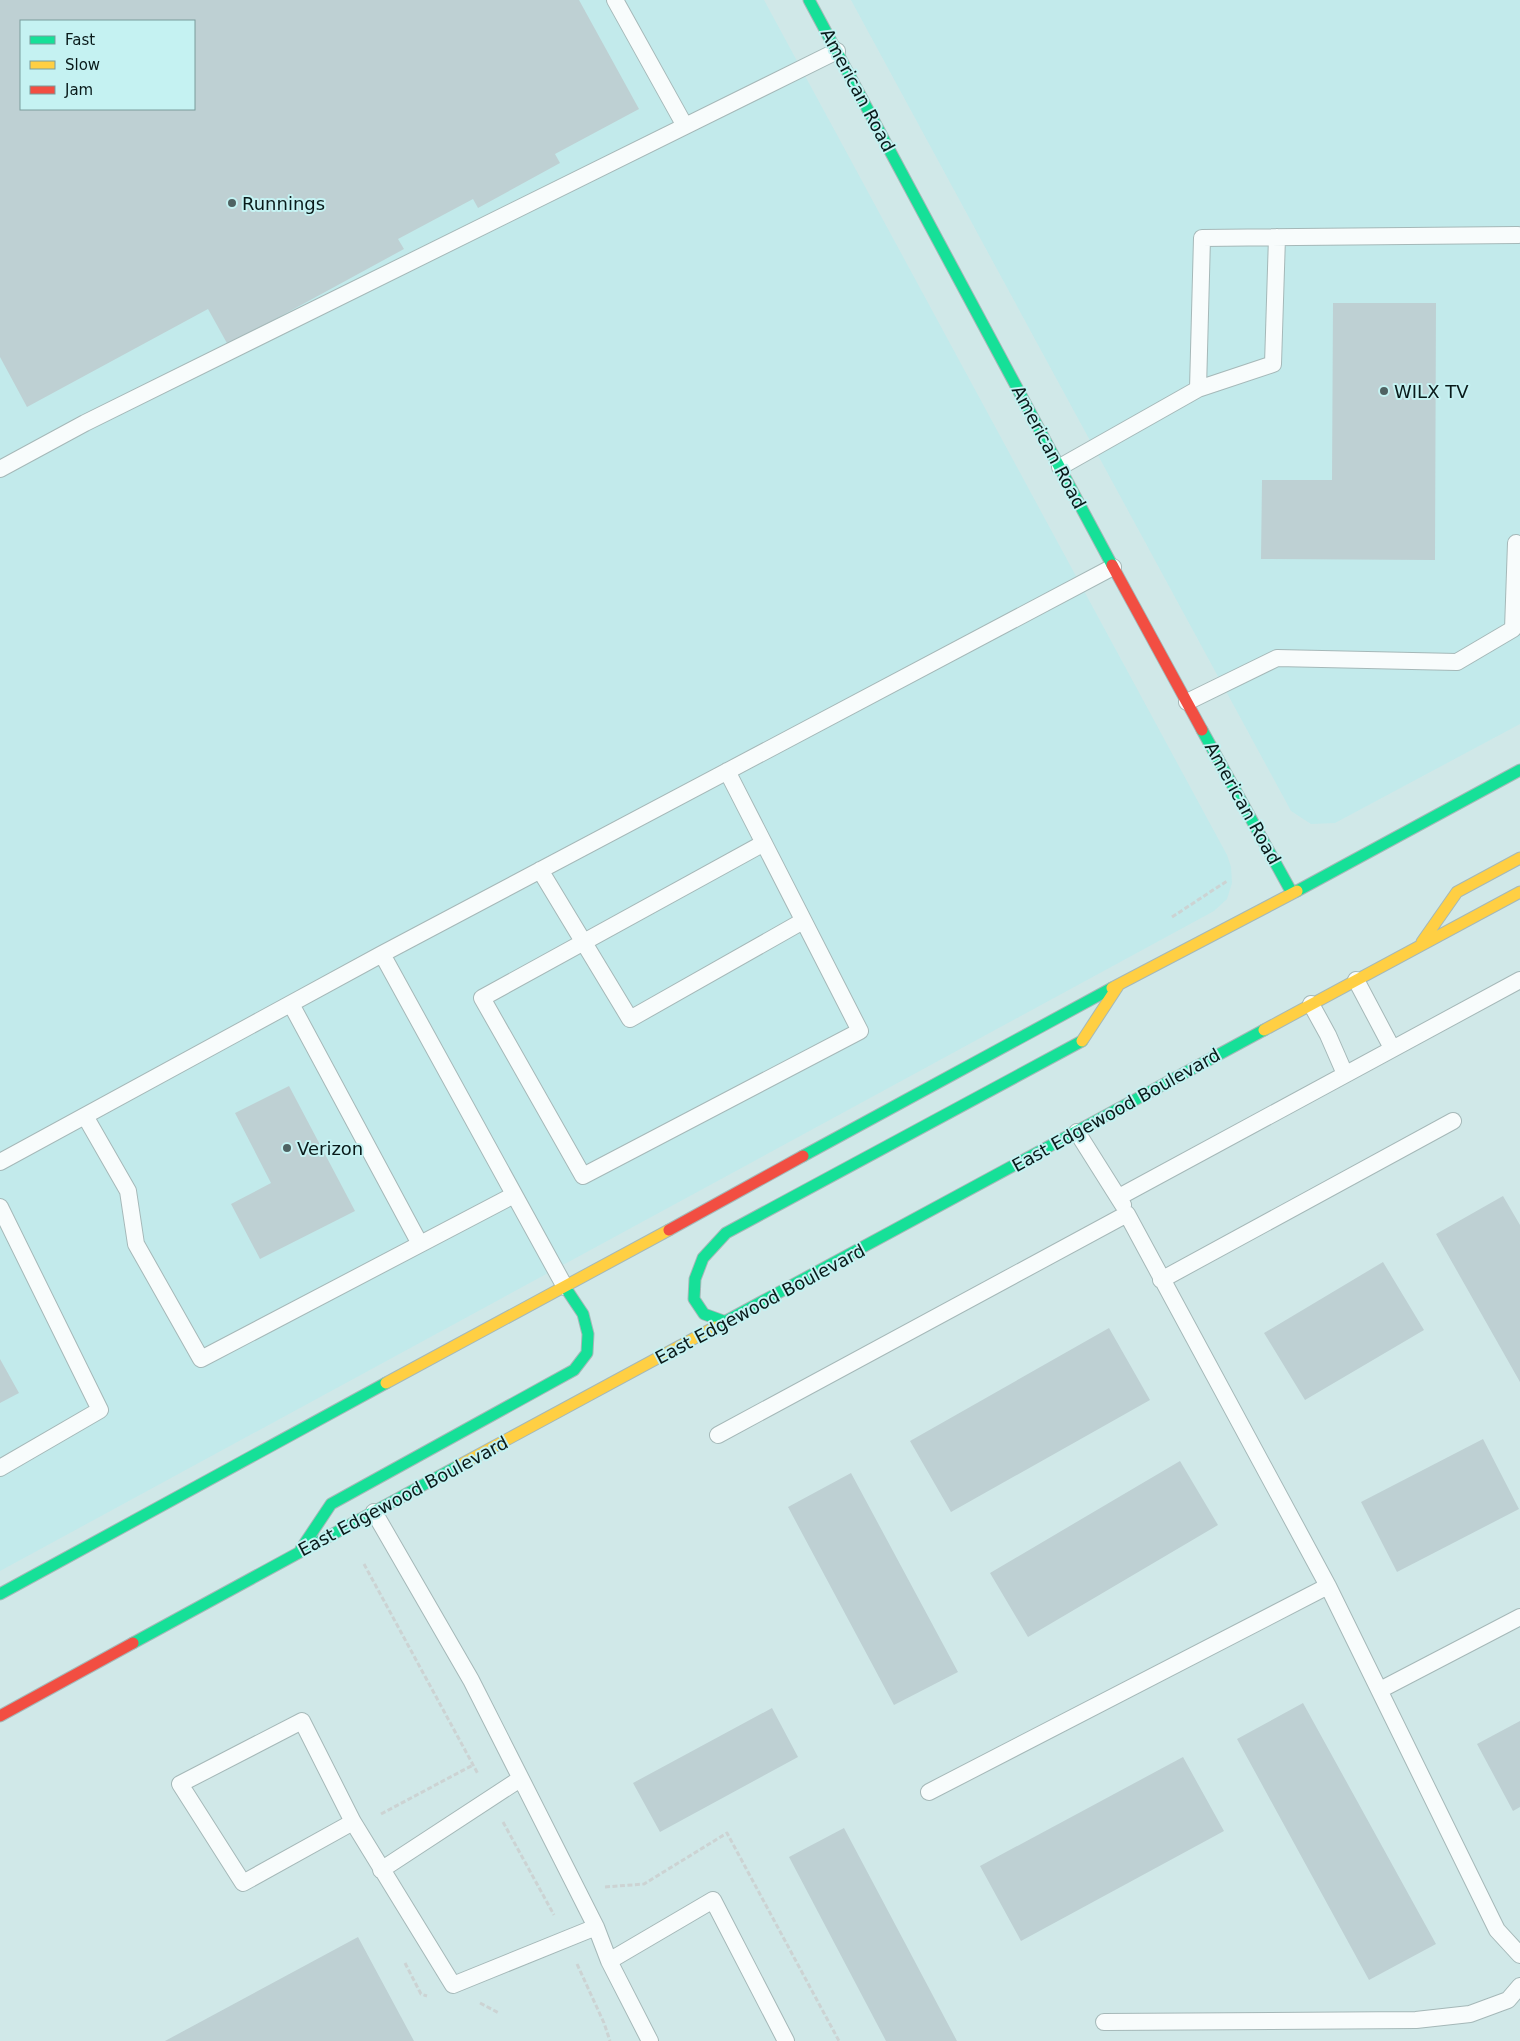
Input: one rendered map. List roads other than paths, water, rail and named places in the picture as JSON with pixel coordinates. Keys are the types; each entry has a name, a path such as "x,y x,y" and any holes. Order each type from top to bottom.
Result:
{"street":[{"name":"American Road","path":"809,0 1113,567 1292,894"},
{"path":"0,1594 1118,985 1292,894 1520,770"},
{"path":"1418,947 1457,892 1520,858"},
{"name":"East Edgewood Boulevard","path":"0,1716 299,1552 1520,892"},
{"path":"726,1322 704,1314 694,1300 695,1279 703,1258 726,1233 1084,1040 1118,985"},
{"path":"299,1552 331,1504 574,1370 587,1353 588,1334 584,1314 565,1287"}],"lane":[{"path":"615,0 685,126"},
{"path":"0,470 85,423 837,51"},
{"path":"1198,389 1202,238 1518,235"},
{"path":"1060,468 1198,389 1273,364 1276,237"},
{"path":"1188,702 1277,658 1457,662 1512,629 1516,543"},
{"path":"0,1162 382,954 1113,567"},
{"path":"727,771 860,1031 583,1176 482,998 764,844"},
{"path":"540,870 630,1019 804,921"},
{"path":"382,954 565,1287"},
{"path":"1356,980 1392,1048"},
{"path":"1119,1197 1520,980"},
{"path":"290,1004 420,1244"},
{"path":"1311,1004 1328,1035 1345,1074"},
{"path":"85,1116 128,1191 136,1244 201,1359 514,1194"},
{"path":"1162,1280 1453,1121"},
{"path":"1077,1132 1119,1197 1328,1586 1497,1930 1520,1955"},
{"path":"0,1207 100,1410 0,1468"},
{"path":"718,1435 1127,1214"},
{"path":"374,1512 471,1680 596,1927 650,2041"},
{"path":"929,1792 1328,1586"},
{"path":"1380,1690 1520,1617"},
{"path":"353,1822 243,1883 180,1784 302,1721 353,1822 453,1985 596,1927"},
{"path":"381,1870 520,1779"},
{"path":"610,1960 713,1900 786,2041"},
{"path":"1104,2022 1416,2020 1470,2014 1508,2000 1520,1986"}],"place":[{"name":"Runnings","path":"232,203"},
{"name":"WILX TV","path":"1384,391"},
{"name":"Verizon","path":"287,1148"}]}
